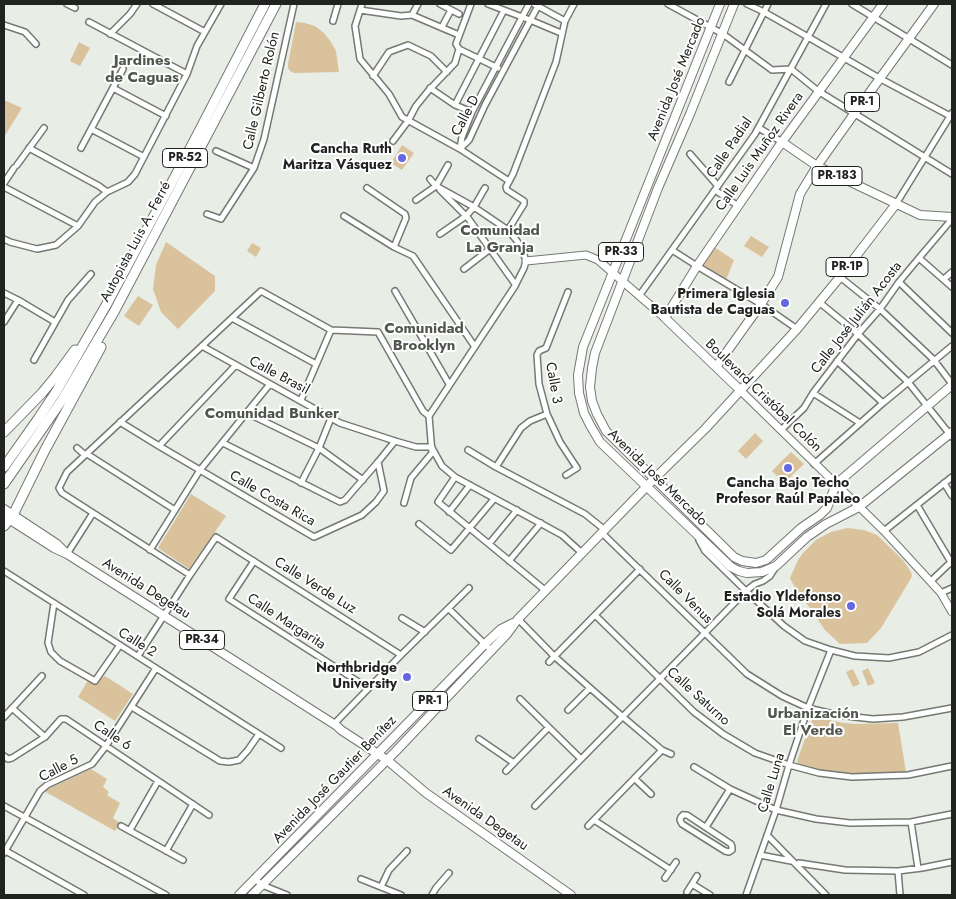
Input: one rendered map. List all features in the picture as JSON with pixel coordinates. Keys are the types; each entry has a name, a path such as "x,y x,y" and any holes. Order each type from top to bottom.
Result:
{"highway":[{"name":"Autopista Luis A. Ferré","path":"4,467 56,392 108,302 199,132 264,4"},
{"name":"Autopista Luis A. Ferré","path":"4,484 62,400 114,312 276,4"},
{"path":"261,35 282,4"},
{"path":"4,432 56,376 108,302"},
{"path":"8,519 103,342 114,312"}],"main road":[{"name":"Avenida José Mercado","path":"720,4 583,347 578,375 579,392 584,414 600,442 731,567 739,571 755,573 776,566 806,537 859,507"},
{"name":"Avenida José Mercado","path":"734,4 658,188 600,336 592,368 590,387 592,401 596,414 606,431 734,557 742,561 756,563 766,560 801,528 820,515 826,508 836,484"},
{"name":"Calle Luis Muñoz Rivera","path":"665,318 696,266 782,142 883,4"},
{"name":"PR-1","path":"716,367 778,277 800,194 817,166 879,78 934,4"},
{"name":"PR-183","path":"782,142 817,166 920,215 952,218"},
{"name":"Avenida José Gautier Benítez","path":"252,895 387,760 492,651 517,620 705,429 797,329 896,204"},
{"name":"Boulevard Cristóbal Colón","path":"665,318 740,390"},
{"name":"PR-33","path":"836,484 952,384"},
{"name":"PR-33","path":"859,507 951,434"},
{"path":"826,508 834,520"},
{"name":"Avenida Degetau","path":"4,509 8,519 57,544 67,554 343,728 379,753 426,793 571,895"},
{"name":"Avenida José Gautier Benítez","path":"240,895 485,644 501,629 517,620"},
{"name":"Avenida Degetau","path":"336,725 358,742 379,753"},
{"path":"358,742 368,751 368,764"}],"street":[{"path":"67,4 75,8"},
{"path":"110,34 137,4"},
{"path":"154,4 205,32"},
{"path":"4,239 37,249 56,245 78,226 96,202 107,192 128,182 135,174 188,74 197,46 221,4"},
{"name":"Calle Gilberto Rolón","path":"208,214 221,219 254,168 264,139 294,4"},
{"path":"333,21 338,4"},
{"path":"412,15 418,4"},
{"path":"440,4 458,14"},
{"path":"471,4 456,44 459,49 503,70"},
{"path":"491,4 561,33"},
{"name":"Calle D","path":"460,149 462,137 472,112 529,4"},
{"path":"537,4 565,21"},
{"name":"Calle D","path":"460,149 469,140 537,4"},
{"path":"508,230 524,201 507,190 506,186 513,174 556,62 561,33 574,4"},
{"path":"668,4 723,34 772,70 791,68 818,91 926,156 952,174"},
{"path":"747,4 808,36 879,78 952,115 896,204"},
{"path":"729,82 768,4"},
{"name":"Calle Padial","path":"639,296 759,128 826,4"},
{"path":"852,4 952,65"},
{"path":"459,35 412,15 401,16 361,7 355,26 360,59 388,94 402,117 460,149 509,181"},
{"path":"442,27 451,10"},
{"path":"455,105 504,10"},
{"path":"89,22 188,74"},
{"path":"4,25 25,32 36,44"},
{"path":"373,76 389,52 408,45 431,56 447,72"},
{"path":"393,141 430,88 455,62 459,49"},
{"path":"81,148 123,69"},
{"path":"113,88 166,116"},
{"path":"430,88 455,105 472,112"},
{"path":"44,128 15,166 4,185 78,226"},
{"path":"759,128 782,142"},
{"path":"91,129 144,157"},
{"path":"29,148 107,192"},
{"path":"216,151 254,168"},
{"path":"690,154 716,188 738,206"},
{"path":"416,200 436,186 448,166"},
{"path":"430,179 466,216 515,284"},
{"path":"428,416 515,284 526,261 517,241 508,230 474,207 436,186"},
{"path":"367,188 405,214 406,218 394,248"},
{"path":"440,234 466,216 474,207 484,188"},
{"path":"344,216 394,248 413,256 474,347"},
{"name":"Calle José Julián Acosta","path":"782,430 804,408 813,393 858,334 952,218"},
{"path":"464,269 490,249"},
{"path":"672,250 761,304 797,329"},
{"name":"Boulevard Cristóbal Colón","path":"526,261 586,255 598,260 665,318"},
{"path":"918,258 952,287"},
{"path":"944,279 952,272"},
{"path":"34,360 68,300 91,274"},
{"path":"840,277 880,309 934,360 952,384"},
{"path":"900,282 952,333"},
{"path":"396,290 449,384"},
{"path":"138,656 190,574 62,493 59,488 67,472 261,291 331,330 378,332 423,411 428,416 432,453 410,478 404,503"},
{"path":"4,292 55,322"},
{"name":"Calle 3","path":"566,475 577,468 560,442 547,414 539,384 536,355 539,351 546,348 568,292"},
{"path":"4,322 18,300"},
{"path":"818,302 858,334 908,382 951,434"},
{"path":"232,318 316,364"},
{"path":"301,400 331,330"},
{"name":"Calle Brasil","path":"202,346 340,423 395,441 416,446 432,447"},
{"path":"814,464 883,403 952,346"},
{"path":"837,361 883,403"},
{"path":"160,446 236,365"},
{"path":"150,550 200,470 270,384"},
{"name":"Boulevard Cristóbal Colón","path":"740,390 884,531 931,581 941,593 952,612"},
{"path":"813,393 860,423"},
{"path":"248,413 319,448 363,480"},
{"path":"496,467 521,428 530,421 547,414"},
{"path":"300,483 319,448 331,418"},
{"name":"Calle Costa Rica","path":"120,422 314,537 362,515 376,502 384,491 378,462"},
{"path":"223,443 340,502 345,500 395,441"},
{"path":"432,447 442,466 456,477 562,535 582,553"},
{"path":"77,448 175,510"},
{"name":"Calle Venus","path":"468,450 585,514 747,674 782,696 808,708 833,714 873,719 903,717 952,708"},
{"path":"456,477 438,502 546,590"},
{"path":"884,531 952,477"},
{"path":"944,484 952,496"},
{"path":"449,512 470,485"},
{"path":"419,524 451,550 494,498"},
{"path":"917,505 952,563 931,581"},
{"path":"490,544 517,510"},
{"path":"67,554 93,513"},
{"path":"509,561 541,523"},
{"path":"695,533 705,551 784,626 804,641 855,656 889,658 919,652 952,635"},
{"name":"Calle Verde Luz","path":"190,574 216,537 401,655"},
{"name":"Calle Margarita","path":"254,561 229,600 368,688"},
{"path":"535,806 746,591 770,576 776,566"},
{"path":"550,662 640,569"},
{"name":"Calle 2","path":"4,571 281,748"},
{"path":"336,725 368,688 469,588"},
{"path":"941,593 952,588"},
{"path":"54,603 48,643 51,652 60,661 95,681 120,645"},
{"path":"449,608 492,651"},
{"name":"Calle Saturno","path":"595,615 694,712 723,734 755,753 789,765 852,777 908,775 952,766"},
{"path":"402,618 425,632"},
{"path":"517,620 554,656 623,717 662,750 671,754"},
{"name":"Calle Luna","path":"746,895 776,810 808,708 831,650"},
{"name":"Calle 5","path":"4,851 40,792 47,785 92,764 132,707 156,668"},
{"path":"4,717 42,676"},
{"path":"568,710 590,688"},
{"path":"520,699 581,759"},
{"path":"132,707 220,761 239,760 259,734"},
{"path":"12,708 45,737"},
{"name":"Calle 6","path":"4,756 8,759 12,758 45,737 61,720 66,719 209,815"},
{"path":"506,771 548,728"},
{"path":"479,739 514,763"},
{"path":"588,826 662,750"},
{"path":"694,767 730,789 776,810 816,819 850,823 911,822 952,814"},
{"path":"635,779 651,794"},
{"path":"130,830 158,781"},
{"path":"706,827 730,789"},
{"path":"166,851 193,804"},
{"path":"4,806 166,895"},
{"path":"683,815 687,815 706,827 731,844 732,850 725,852 682,824 680,820 683,815"},
{"path":"594,820 671,870"},
{"path":"911,822 918,868"},
{"path":"121,826 183,860"},
{"path":"767,835 826,895"},
{"path":"4,851 84,895"},
{"path":"381,887 389,870 407,851"},
{"path":"760,855 792,862"},
{"path":"666,878 676,862"},
{"path":"799,863 845,870 898,871 952,862"},
{"path":"898,871 900,895"},
{"path":"432,895 449,873"},
{"path":"687,892 697,876"},
{"path":"255,879 262,885 287,895"},
{"path":"361,879 401,895"},
{"path":"692,884 710,895"}],"shaded area":[{"path":"296,22 315,26 324,33 336,51 339,72 294,73 290,71 288,64"},
{"path":"79,42 90,48 80,66 70,61"},
{"path":"4,100 22,108 4,137"},
{"name":"Cancha Ruth Maritza Vásquez","path":"402,145 414,153 402,170 391,163"},
{"path":"751,236 769,247 762,257 744,246"},
{"path":"166,242 215,276 215,291 178,329 161,312 153,289 156,265"},
{"path":"252,243 261,248 256,257 247,251"},
{"path":"714,247 734,260 726,280 702,264"},
{"path":"138,296 153,305 139,326 124,316"},
{"path":"755,433 763,441 746,459 738,451"},
{"name":"Cancha Bajo Techo Profesor Raúl Papaleo","path":"791,452 804,464 784,483 772,471"},
{"path":"191,494 226,516 189,569 158,548"},
{"name":"Estadio Yldefonso Solá Morales","path":"847,528 864,530 877,535 903,560 912,576 881,628 867,643 840,644 825,630 790,578 798,560 816,540 831,532"},
{"path":"868,668 875,683 868,686 862,671"},
{"path":"853,669 860,684 853,687 846,672"},
{"path":"105,676 133,694 115,721 78,697 89,679 95,683"},
{"path":"813,717 855,724 898,723 906,772 850,774 821,770 799,764 797,761"},
{"path":"91,769 107,779 103,787 109,792 107,795 120,803 113,818 120,823 115,831 44,791"}],"place":[{"name":"Cancha Ruth Maritza Vásquez","path":"402,158"},
{"name":"Primera Iglesia Bautista de Caguas","path":"785,303"},
{"name":"Cancha Bajo Techo Profesor Raúl Papaleo","path":"788,468"},
{"name":"Estadio Yldefonso Solá Morales","path":"851,606"},
{"name":"Northbridge University","path":"407,677"}],"district":[{"name":"Jardines de Caguas","path":"142,70"},
{"name":"Comunidad La Granja","path":"500,240"},
{"name":"Comunidad Brooklyn","path":"424,338"},
{"name":"Comunidad Bunker","path":"272,414"},
{"name":"Urbanización El Verde","path":"813,722"}]}
